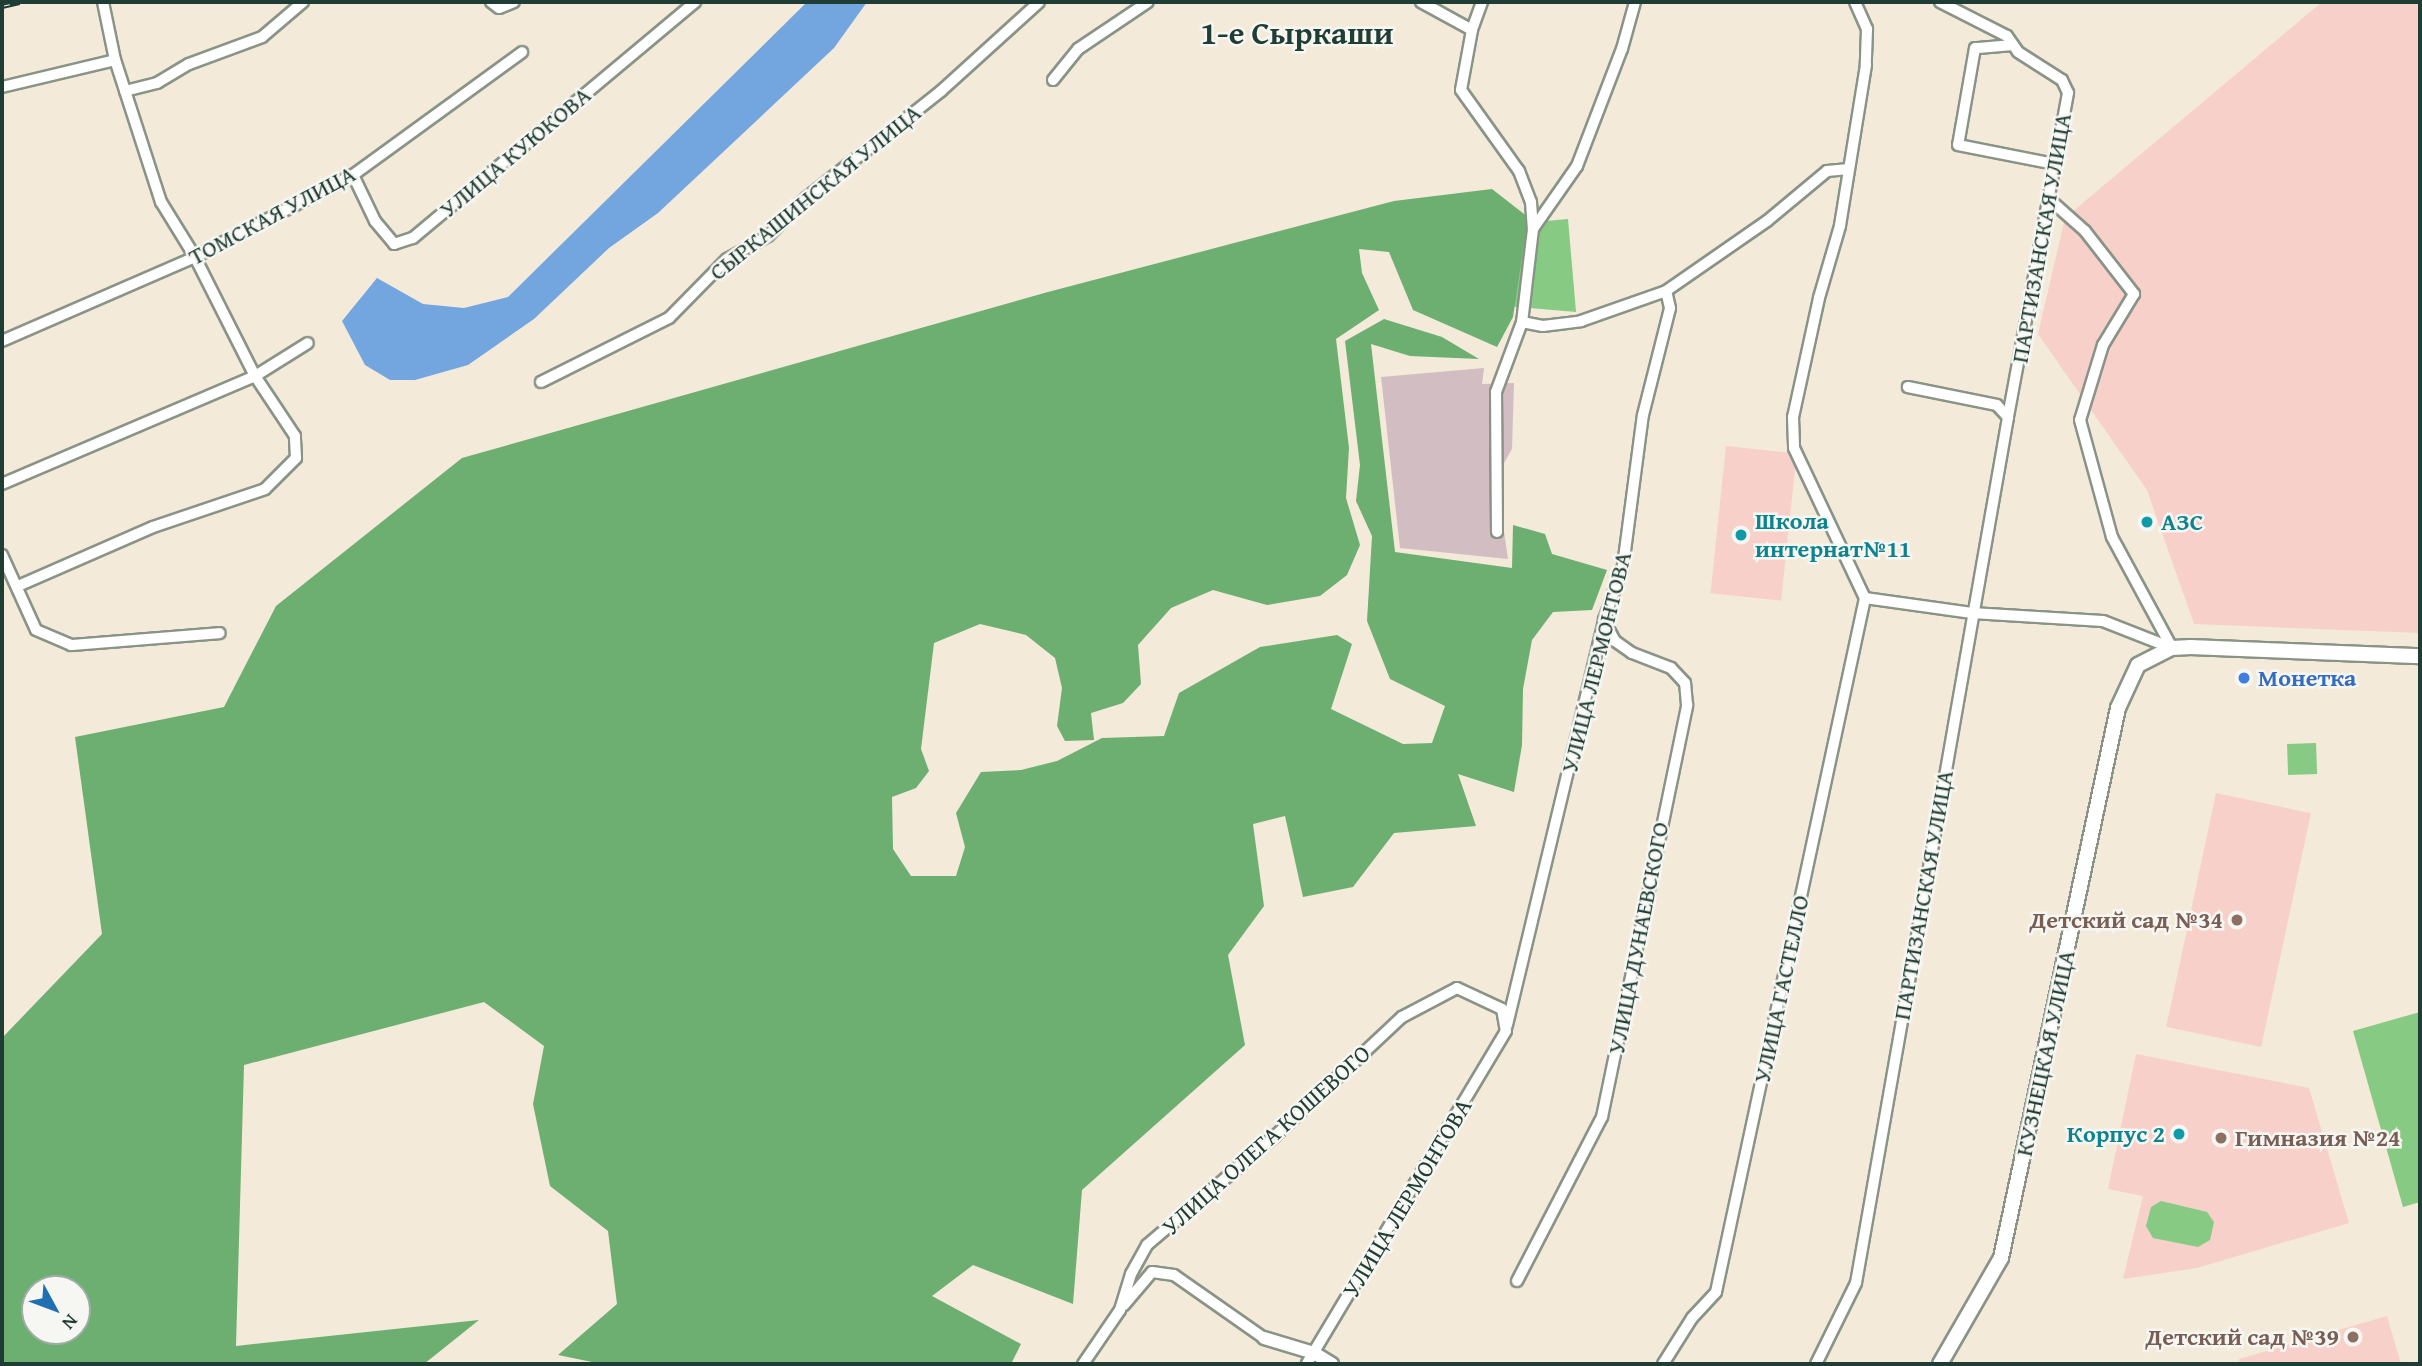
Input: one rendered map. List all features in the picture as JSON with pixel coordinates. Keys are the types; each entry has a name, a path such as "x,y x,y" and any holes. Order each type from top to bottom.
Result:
{"main road":[{"name":"КУЗНЕЦКАЯ УЛИЦА","path":"1940,1364 2001,1258 2118,708 2138,665 2172,648 2191,647 2420,656"}],"street":[{"path":"18,586 153,527 265,489 296,458 295,436 255,376 195,257 161,202 115,60 103,2"},
{"path":"125,91 157,83 189,64 261,37 303,2"},
{"path":"491,2 499,8 514,2"},
{"name":"УЛИЦА КУЮКОВА","path":"354,175 375,221 394,244 413,239 695,2"},
{"name":"СЫРКАШИНСКАЯ УЛИЦА","path":"541,382 670,318 727,259 768,236 806,198 941,91 1039,2"},
{"path":"1053,80 1078,49 1149,2"},
{"path":"1421,2 1472,30"},
{"path":"1482,2 1472,30 1461,90 1506,150 1531,202 1533,229 1522,322 1496,392 1497,532"},
{"path":"1533,229 1577,166 1622,49 1635,2"},
{"path":"1855,2 1867,29 1849,169 1840,226 1819,298 1793,417 1794,448 1865,598 1972,613 2103,621 2172,648"},
{"name":"ПАРТИЗАНСКАЯ УЛИЦА","path":"1816,1364 1856,1283 1972,613 2068,93 2062,80 2013,45 2007,36 1940,2"},
{"path":"2013,45 1975,48 1958,145 2055,164"},
{"name":"ТОМСКАЯ УЛИЦА","path":"2,341 195,257 354,175 522,52"},
{"path":"2,87 115,60"},
{"path":"1522,322 1544,326 1581,320 1666,292 1767,221 1827,172 1849,169"},
{"path":"2049,199 2085,231 2134,294 2103,345 2080,421 2112,537 2172,648"},
{"name":"УЛИЦА ЛЕРМОНТОВА","path":"1311,1359 1506,1031 1604,620 1623,566 1643,415 1670,308 1666,292"},
{"path":"2,484 255,376 308,343"},
{"path":"1908,387 1997,405 2008,417"},
{"path":"2,555 36,629 71,645 220,633"},
{"name":"УЛИЦА ГАСТЕЛЛО","path":"1663,1364 1692,1318 1716,1292 1865,598"},
{"name":"УЛИЦА ДУНАЕВСКОГО","path":"1517,1281 1602,1116 1687,705 1685,683 1671,667 1632,653 1615,641 1604,620"},
{"name":"УЛИЦА ОЛЕГА КОШЕВОГО","path":"1083,1364 1119,1310 1131,1274 1147,1245 1274,1137 1402,1017 1457,988 1502,1009 1506,1031"},
{"path":"1119,1310 1152,1272 1174,1275 1264,1338 1311,1359 1332,1364"}],"shaded area":[{"path":"2322,2 2420,2 2420,633 2194,624 2147,490 2038,334 2065,218"},
{"path":"1484,368 1482,384 1514,383 1512,449 1496,477 1508,559 1400,548 1381,377"},
{"path":"1726,446 1797,453 1781,601 1711,593"},
{"name":"Детский сад №34","path":"2216,793 2311,813 2261,1047 2166,1027"},
{"name":"Гимназия №24","path":"2136,1054 2309,1088 2349,1223 2197,1268 2123,1279 2143,1196 2108,1189"},
{"name":"Детский сад №39","path":"2387,1316 2401,1364 2240,1364 2239,1359"}],"green space":[{"path":"1492,189 1528,217 1513,317 1497,347 1413,310 1389,252 1359,249 1362,273 1379,310 1336,339 1349,448 1346,498 1360,545 1347,575 1320,596 1267,605 1213,590 1171,608 1138,645 1141,684 1123,703 1091,713 1094,740 1065,741 1057,726 1062,688 1055,658 1026,635 980,624 934,643 921,749 929,771 916,788 892,797 893,849 911,876 956,876 965,847 956,813 981,772 1021,770 1057,761 1102,738 1164,736 1179,693 1260,647 1337,635 1352,644 1331,709 1403,744 1432,743 1445,706 1390,679 1367,621 1372,536 1356,501 1360,465 1345,341 1384,319 1442,337 1479,359 1410,356 1371,344 1395,552 1512,568 1513,525 1545,534 1552,554 1607,570 1592,610 1553,612 1532,640 1523,689 1522,745 1514,792 1458,774 1476,826 1394,833 1353,887 1303,897 1285,816 1253,824 1264,906 1228,955 1245,1045 1082,1190 1073,1304 973,1265 932,1296 1021,1344 1011,1364 602,1364 558,1355 617,1304 608,1231 550,1186 533,1104 544,1046 484,1002 244,1065 236,1346 479,1320 424,1364 2,1364 2,1038 102,934 75,737 224,707 276,606 462,458 1048,292 1394,201"},
{"path":"1568,219 1576,312 1482,304 1490,226"},
{"path":"2316,743 2317,774 2288,775 2287,744"},
{"name":"Гимназия №24","path":"2420,1012 2420,1202 2403,1207 2353,1031"},
{"path":"2161,1201 2207,1212 2214,1222 2210,1240 2198,1247 2153,1238 2146,1226 2151,1207"}],"water":[{"path":"807,2 867,2 834,48 658,213 609,248 534,319 468,365 415,380 390,380 365,365 342,321 377,278 423,304 464,308 508,297"}],"railway":[{"path":"2,6 20,2"}],"place":[{"name":"АЗС","path":"2147,522"},
{"name":"Школа интернат№11","path":"1741,535"},
{"name":"Монетка","path":"2244,678"},
{"name":"Детский сад №34","path":"2237,920"},
{"name":"Корпус 2","path":"2179,1134"},
{"name":"Гимназия №24","path":"2221,1138"},
{"name":"Детский сад №39","path":"2353,1337"}],"district":[{"name":"1-е Сыркаши","path":"1297,33"}]}
